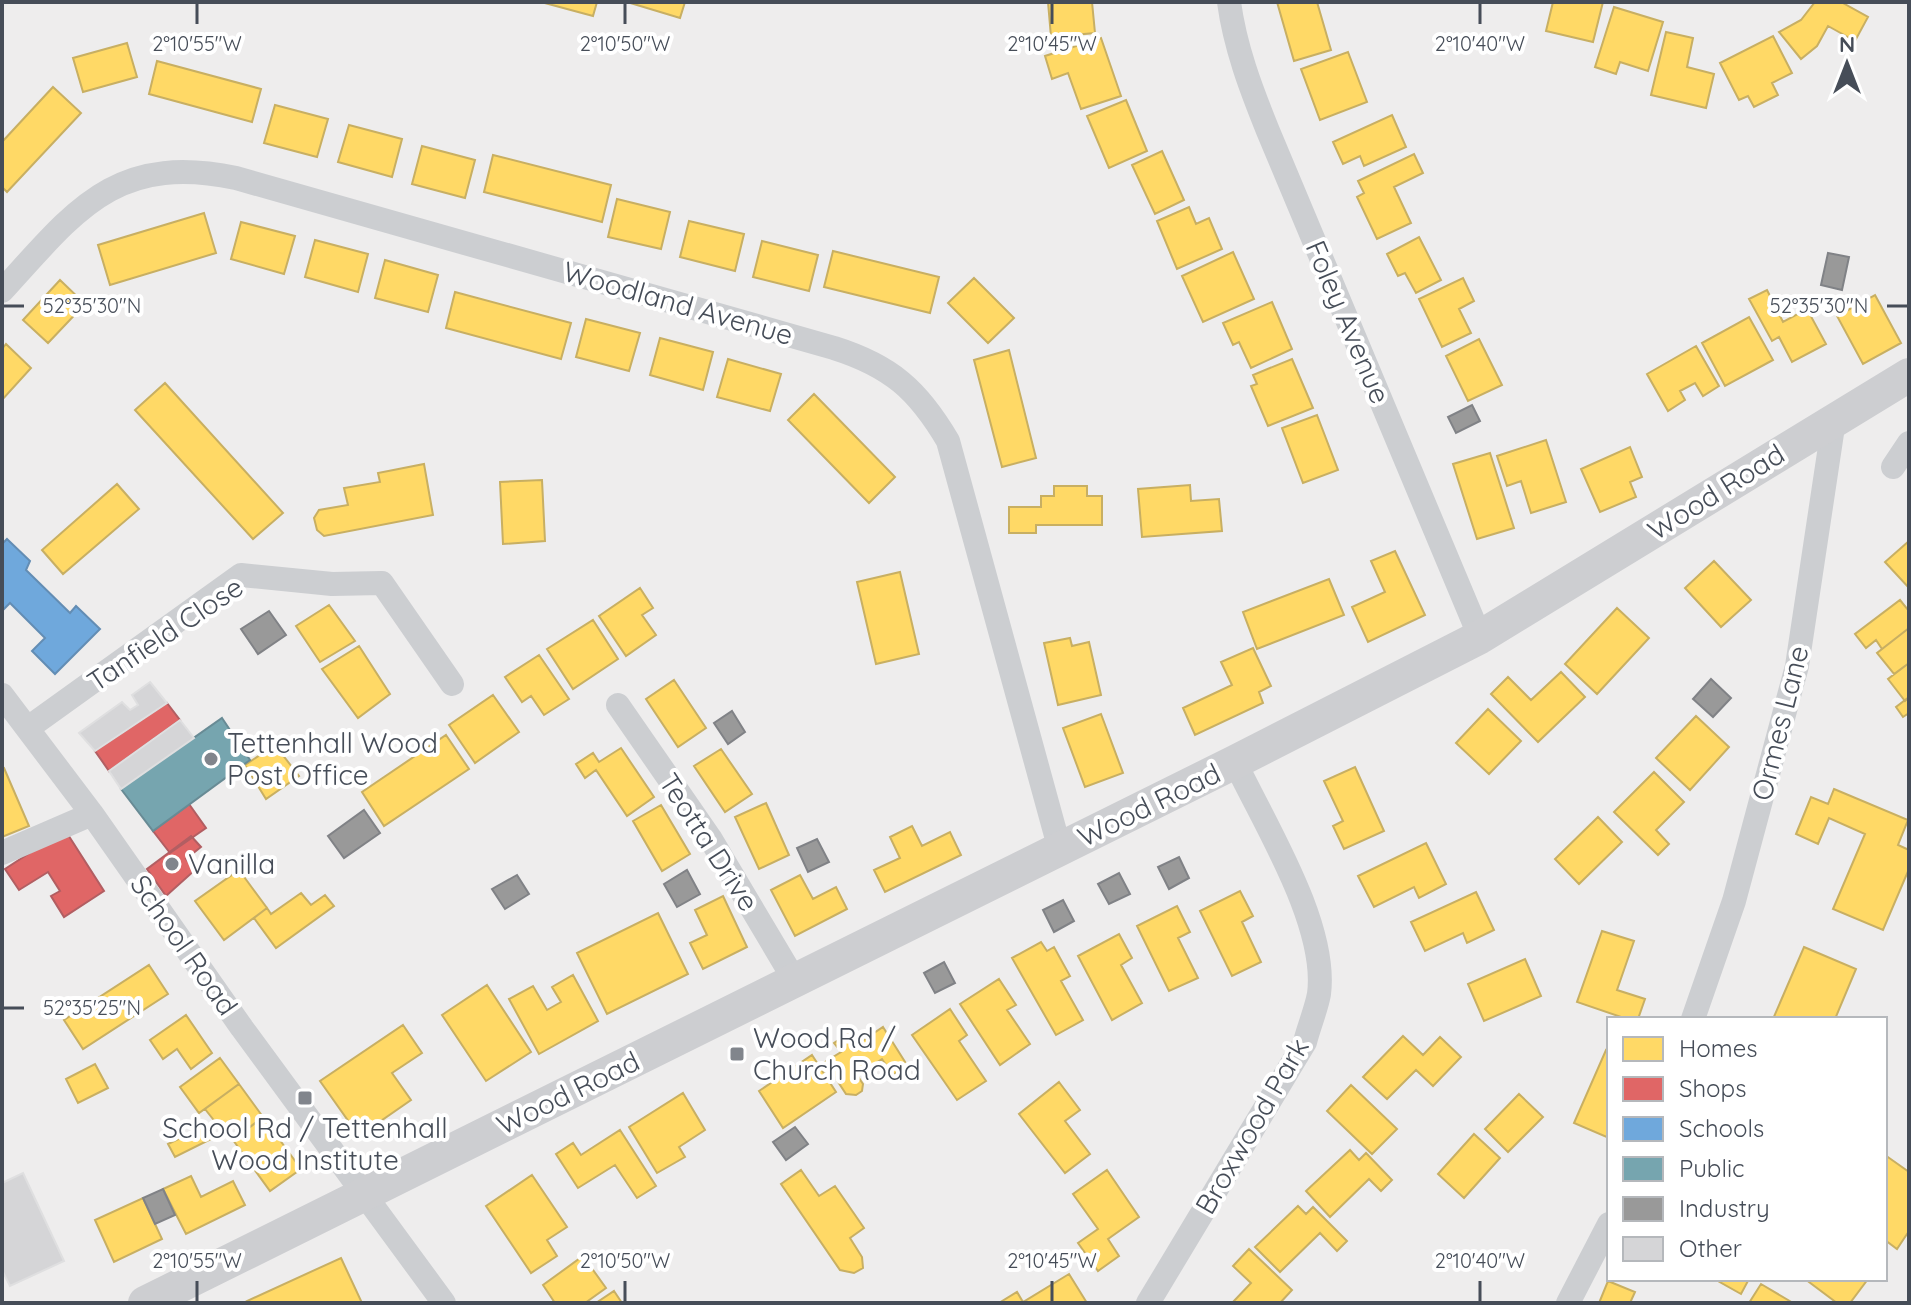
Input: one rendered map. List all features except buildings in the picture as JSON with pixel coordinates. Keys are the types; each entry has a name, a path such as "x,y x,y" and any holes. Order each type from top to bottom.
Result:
{"street":[{"name":"Foley Avenue","path":"1229,2 1247,79 1480,637"},
{"name":"Woodland Avenue","path":"2,291 74,214 96,197 123,182 161,172 201,171 236,178 834,348 882,367 931,412 948,441 1060,850"},
{"name":"Wood Road","path":"145,1303 1060,850 1480,637 1909,375"},
{"name":"Ormes Lane","path":"1694,1017 1734,901 1797,666 1834,420"},
{"path":"1893,467 1909,443"},
{"name":"Tanfield Close","path":"28,728 241,575 332,584 382,583 452,684"},
{"name":"School Road","path":"2,695 92,814 285,1087 444,1303"},
{"name":"Teotta Drive","path":"618,705 710,838 795,981"},
{"name":"Broxwood Park","path":"1148,1303 1305,1042 1319,994 1319,956 1307,912 1235,762"},
{"path":"2,853 92,814"},
{"path":"1568,1303 1607,1228"}],"place":[{"name":"Tettenhall Wood Post Office","path":"211,759"},
{"name":"Vanilla","path":"172,864"},
{"name":"Wood Rd / Church Road","path":"737,1054"},
{"name":"School Rd / Tettenhall Wood Institute","path":"305,1098"}]}
